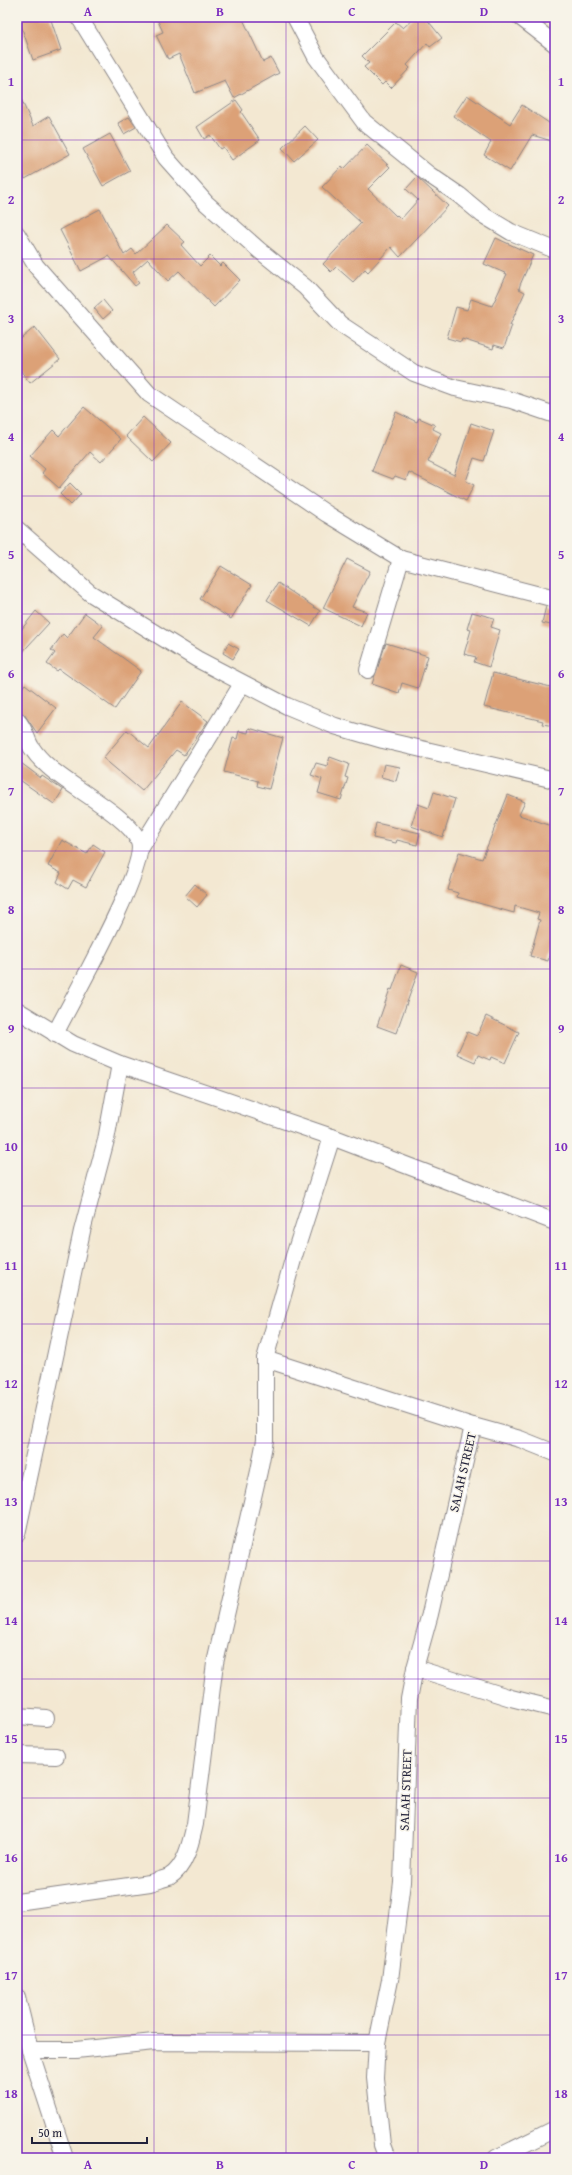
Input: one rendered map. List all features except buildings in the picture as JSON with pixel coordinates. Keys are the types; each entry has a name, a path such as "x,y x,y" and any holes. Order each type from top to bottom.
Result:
{"street":[{"path":"79,17 166,158 206,203 258,250 305,287 340,324 414,373 455,388 511,400 555,415"},
{"path":"295,17 316,57 364,122 428,174 459,195 483,214 512,232 555,250"},
{"path":"520,17 555,44"},
{"path":"17,234 36,266 149,394 327,514 401,559 555,599"},
{"path":"17,529 90,593 197,659 242,684 287,706 335,726 383,740 555,780"},
{"path":"368,670 401,559"},
{"path":"140,850 242,684"},
{"path":"17,720 25,728 30,746 49,767 114,814 134,834 139,842 140,850 138,860 124,899 54,1034"},
{"path":"17,1010 54,1034 120,1064 332,1137 555,1222"},
{"path":"17,1534 82,1231 106,1140 120,1064"},
{"path":"17,1902 150,1883 170,1876 183,1861 190,1845 195,1824 215,1663 263,1448 266,1360 294,1256 332,1137"},
{"path":"266,1360 473,1426 520,1439 555,1453"},
{"name":"SALAH STREET","path":"387,2158 382,2145 375,2078 377,2043 390,1980 402,1882 408,1699 430,1614 473,1426"},
{"path":"415,1668 511,1698 555,1709"},
{"path":"17,1716 46,1718"},
{"path":"17,1755 56,1756"},
{"path":"17,1997 30,2050 65,2158"},
{"path":"30,2050 76,2050 154,2042 377,2043"},
{"path":"496,2158 555,2129"}]}
